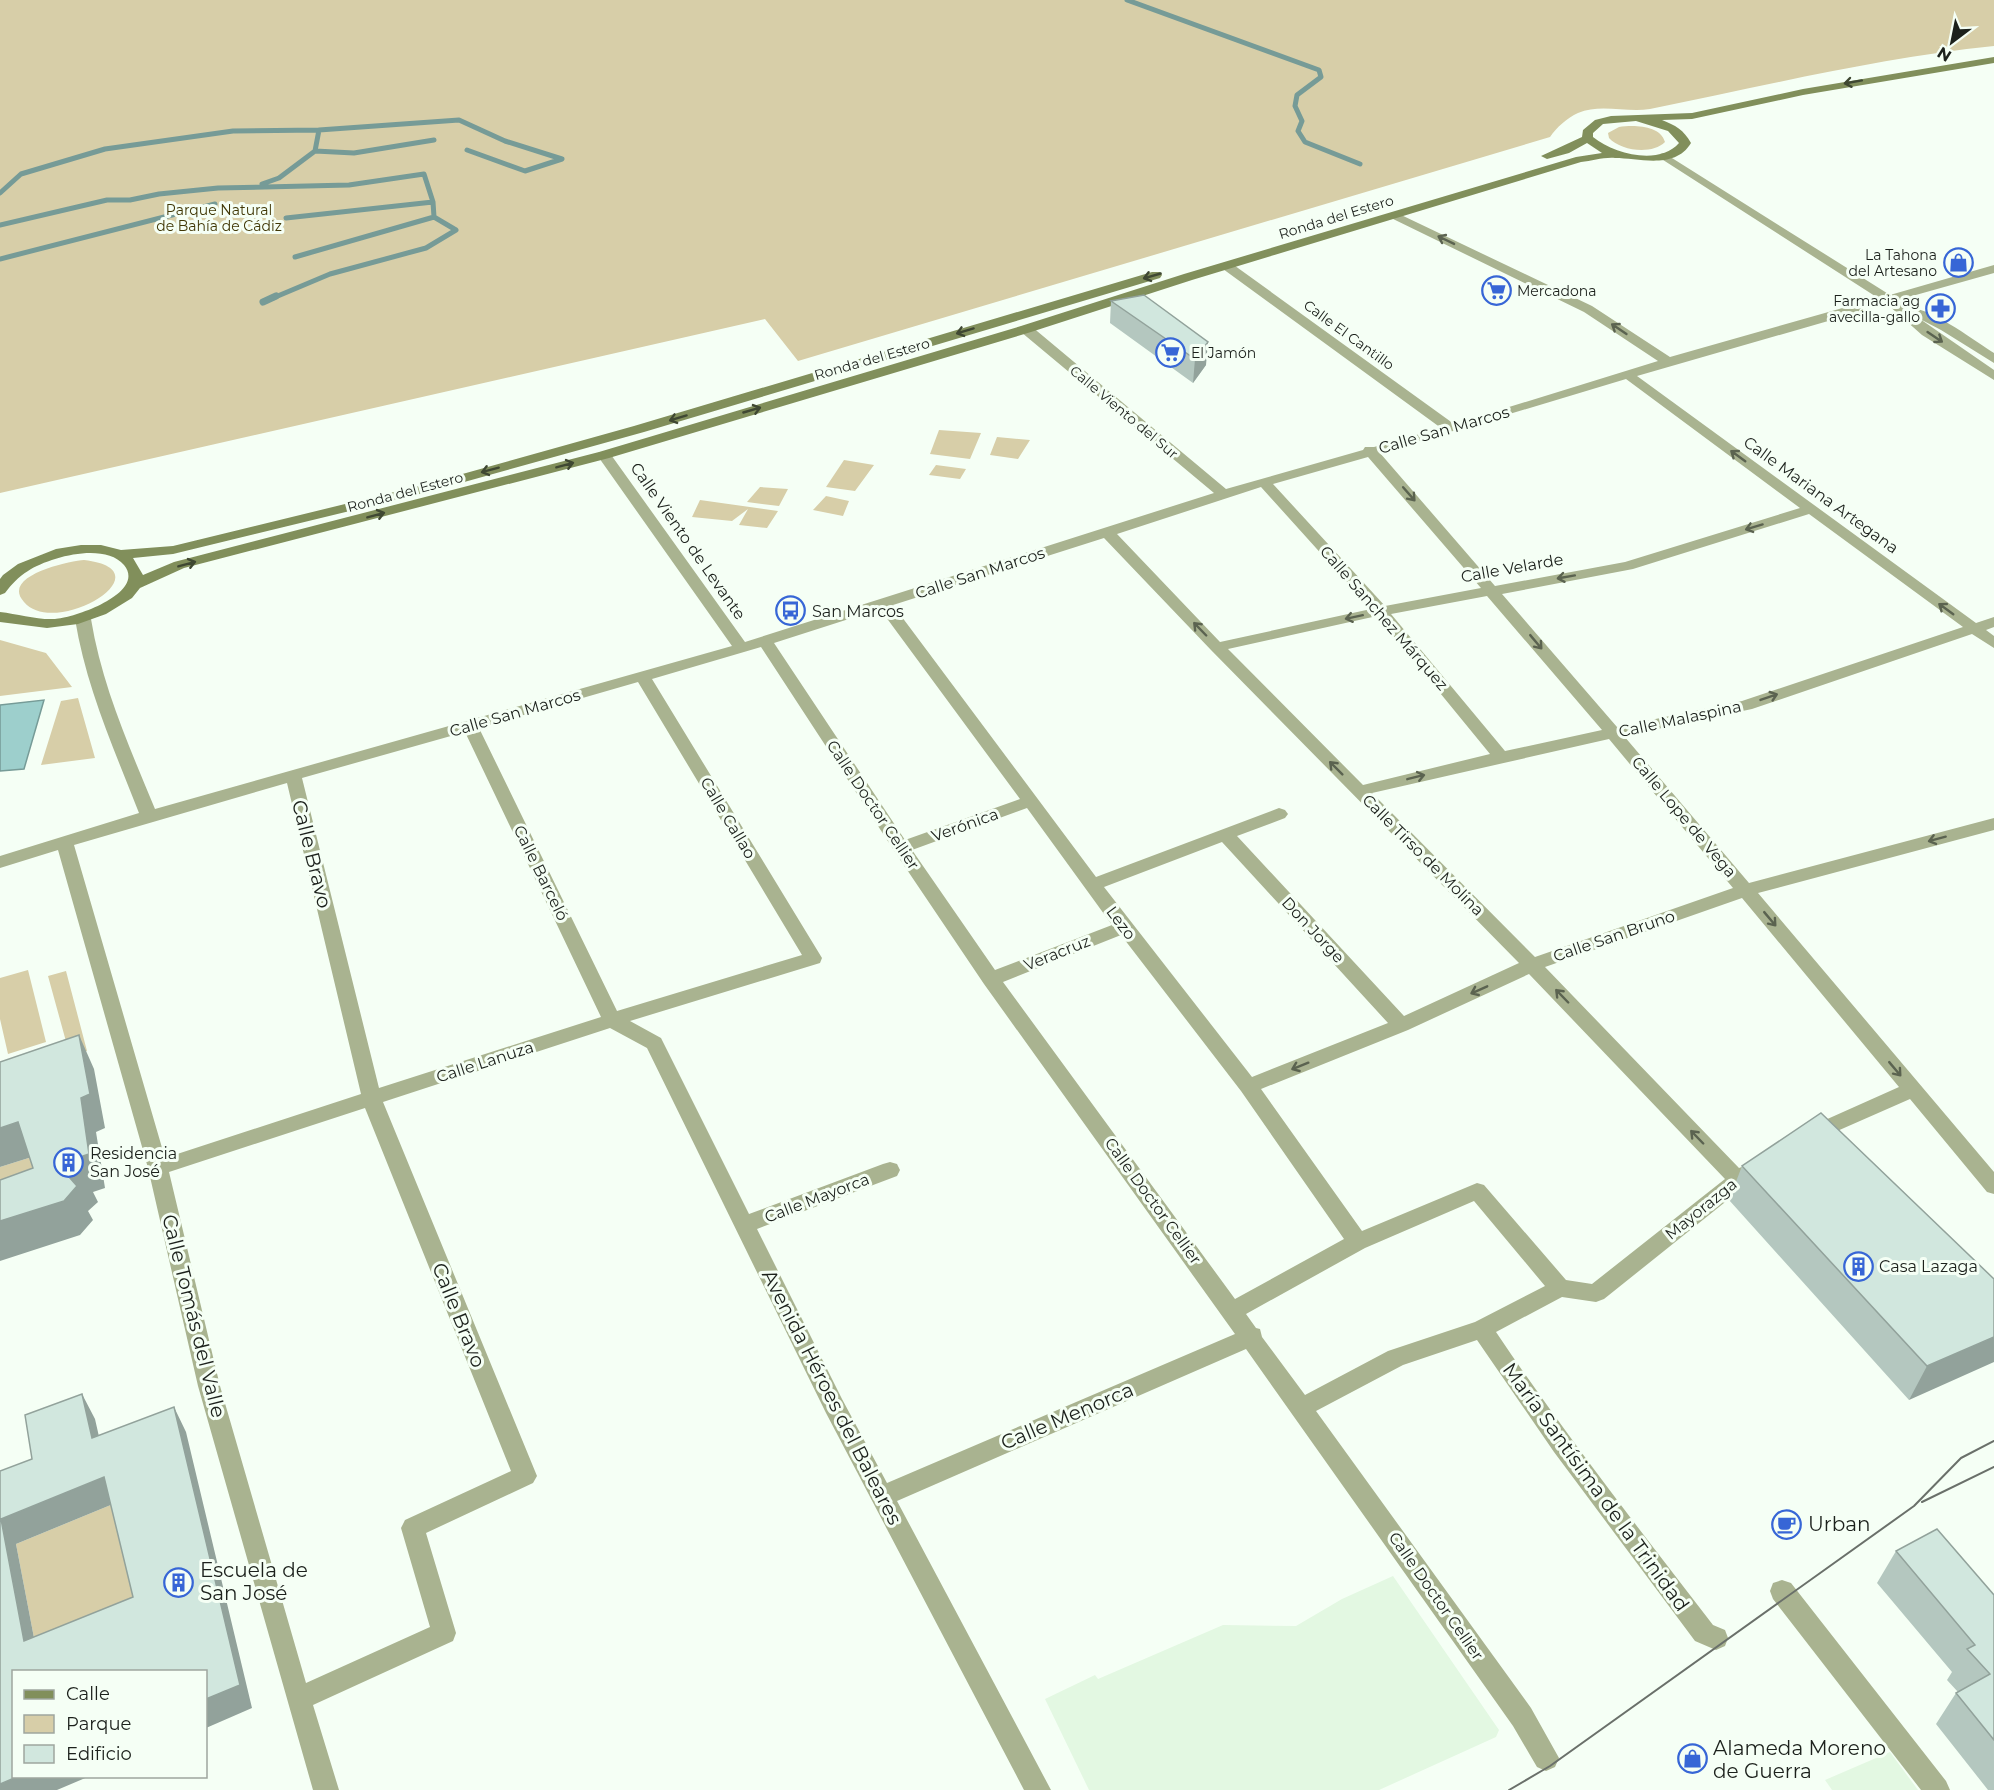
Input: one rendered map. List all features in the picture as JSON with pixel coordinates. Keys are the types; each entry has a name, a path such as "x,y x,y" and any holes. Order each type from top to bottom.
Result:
{"street":[{"path":"1640,119 1692,116 1803,92 1994,60"},
{"path":"1706,125 1882,87 1994,70"},
{"name":"Ronda del Estero","path":"0,588 20,568 49,556 87,549 119,555 173,550 427,488 639,429 1565,151 1588,138 1587,132 1599,122 1611,119 1640,119"},
{"path":"1588,138 1604,150 1650,158 1664,156 1682,148 1686,135 1667,126 1640,119"},
{"name":"Ronda del Estero","path":"133,585 179,565 604,455 1026,329 1580,159 1617,154"},
{"path":"1664,156 1890,300 1946,327 1994,358"},
{"path":"1393,215 1588,309 1668,362"},
{"name":"Calle El Cantillo","path":"1227,266 1452,429"},
{"name":"Calle San Marcos","path":"0,862 293,774 742,648 885,605 1223,494 1370,450 1452,429 1668,362 1994,269"},
{"path":"1890,300 1927,332 1994,376"},
{"name":"Calle Viento del Sur","path":"1026,329 1223,494"},
{"name":"Calle Mariana Artegana","path":"1628,375 1994,643"},
{"name":"Calle Lope de Vega","path":"1370,450 1492,590 1994,1186"},
{"name":"Calle Viento de Levante","path":"604,455 742,648"},
{"name":"Calle Sanchez Márquez","path":"1264,482 1381,611 1501,757"},
{"name":"Calle Velarde","path":"1217,647 1381,611 1628,566 1810,509"},
{"name":"Calle Tirso de Molina","path":"1107,532 1217,647 1532,965 1737,1179"},
{"path":"0,605 6,618 43,624 83,619 115,604 133,585 135,573 130,563 119,555"},
{"name":"Lezo","path":"885,605 1124,927 1248,1086 1358,1242"},
{"path":"83,619 86,646 100,689 149,816"},
{"name":"Calle Malaspina","path":"1359,791 1501,757 1746,705 1994,622"},
{"name":"Calle Doctor Cellier","path":"765,641 901,848 991,979 1252,1336 1522,1717 1546,1758"},
{"name":"Calle Callao","path":"644,677 813,958"},
{"name":"Calle Barceló","path":"470,726 612,1020"},
{"name":"Calle Bravo","path":"293,774 372,1100 525,1476 413,1528 444,1633 298,1699"},
{"name":"Verónica","path":"901,848 1030,801"},
{"path":"1093,885 1279,814"},
{"name":"Calle San Bruno","path":"1248,1086 1401,1025 1532,965 1746,890 1994,824"},
{"name":"Don Jorge","path":"1225,834 1401,1025"},
{"name":"Calle Tomás del Valle","path":"64,842 158,1168 209,1386 326,1790"},
{"name":"Veracruz","path":"991,979 1124,927"},
{"name":"Calle Lanuza","path":"158,1168 612,1020 813,958"},
{"name":"Avenida Héroes del Baleares","path":"612,1020 654,1043 834,1406 1038,1790"},
{"path":"1791,1145 1912,1090"},
{"name":"Mayorazga","path":"1560,1288 1596,1293 1737,1179 1764,1162"},
{"name":"Calle Mayorca","path":"744,1225 890,1170"},
{"path":"1233,1311 1358,1242 1477,1191 1560,1288 1482,1329 1396,1358 1301,1408"},
{"name":"María Santísima de la Trinidad","path":"1482,1329 1518,1385 1618,1521 1704,1633 1716,1638"},
{"name":"Calle Menorca","path":"882,1496 1252,1336"},
{"path":"1782,1591 1937,1790"}],"shaded area":[{"path":"1393,1576 1499,1730 1496,1737 1379,1790 1089,1790 1045,1699 1095,1675 1098,1679 1223,1625 1296,1626 1342,1599"},
{"path":"1890,1752 1918,1790 1832,1790 1825,1780"}],"green space":[{"name":"Parque Natural de Bahía de Cádiz","path":"0,0 1994,0 1994,46 1864,65 1650,109 1587,110 1566,120 1550,137 798,361 765,319 0,493"},
{"path":"1619,127 1646,127 1658,132 1665,142 1645,150 1621,146 1609,138 1608,133"},
{"path":"939,430 981,433 970,459 930,454"},
{"path":"997,437 1030,440 1018,459 990,455"},
{"path":"844,460 874,465 855,491 826,487"},
{"path":"936,465 966,469 960,479 929,475"},
{"path":"760,487 788,489 779,506 747,502"},
{"path":"826,496 849,501 843,516 813,510"},
{"path":"700,500 778,511 767,528 739,525 748,509 732,521 692,517"},
{"path":"84,560 107,566 115,576 111,587 98,599 79,608 59,612 39,611 24,602 19,593 21,585 28,578 52,567"},
{"path":"0,640 46,653 72,687 0,696"},
{"path":"78,698 95,758 41,765 61,701"},
{"path":"28,970 46,1042 8,1054 0,1019 0,978"},
{"path":"66,971 87,1051 70,1056 48,976"},
{"path":"35,1156 50,1202 0,1220 0,1167"},
{"path":"118,1502 146,1621 39,1664 16,1544"}],"water":[{"path":"44,700 24,769 0,771 0,705"}],"building":[{"path":"1144,295 1208,342 1195,359 1111,301"},
{"path":"79,1035 90,1094 81,1098 89,1154 77,1158 82,1168 70,1178 77,1186 64,1201 0,1221 0,1180 33,1168 18,1122 0,1128 0,1062"},
{"name":"Casa Lazaga","path":"1821,1113 1994,1279 1994,1337 1927,1366 1742,1166"},
{"name":"Escuela de San José","path":"82,1394 92,1438 174,1407 240,1685 207,1699 207,1670 12,1670 12,1778 14,1778 0,1784 0,1471 32,1459 25,1415","holes":["104,1477 133,1597 24,1641 1,1519"]},
{"path":"1937,1529 1994,1595 1994,1740 1956,1693 1990,1674 1967,1649 1975,1645 1896,1551"}],"waterway":[{"path":"1127,0 1319,70 1321,77 1297,95 1295,106 1302,121 1298,131 1305,142 1360,164"},
{"path":"319,130 459,120 505,141 562,159 525,171 467,150"},
{"path":"0,193 21,174 105,149 233,131 319,130"},
{"path":"315,151 319,130"},
{"path":"315,151 354,153 434,140"},
{"path":"262,184 279,178 315,151"},
{"path":"0,225 107,200 130,200 159,194 218,188 349,185 424,174 433,202"},
{"path":"286,218 433,202"},
{"path":"433,202 434,217"},
{"path":"0,259 215,204"},
{"path":"273,298 330,274 426,248 456,230 434,217"},
{"path":"295,257 434,217"},
{"path":"263,302 276,296"}],"tram line":[{"path":"1509,1790 1550,1766 1914,1506 1961,1458 1994,1441"},
{"path":"1922,1502 1994,1467"}],"place":[{"name":"La Tahona del Artesano","path":"1958,263"},
{"name":"Mercadona","path":"1496,291"},
{"name":"Farmacia ag avecilla-gallo","path":"1941,309"},
{"name":"El Jamón","path":"1170,353"},
{"name":"San Marcos","path":"791,611"},
{"name":"Residencia San José","path":"69,1162"},
{"name":"Casa Lazaga","path":"1858,1266"},
{"name":"Urban","path":"1787,1524"},
{"name":"Escuela de San José","path":"179,1582"},
{"name":"Alameda Moreno de Guerra","path":"1692,1759"}]}
